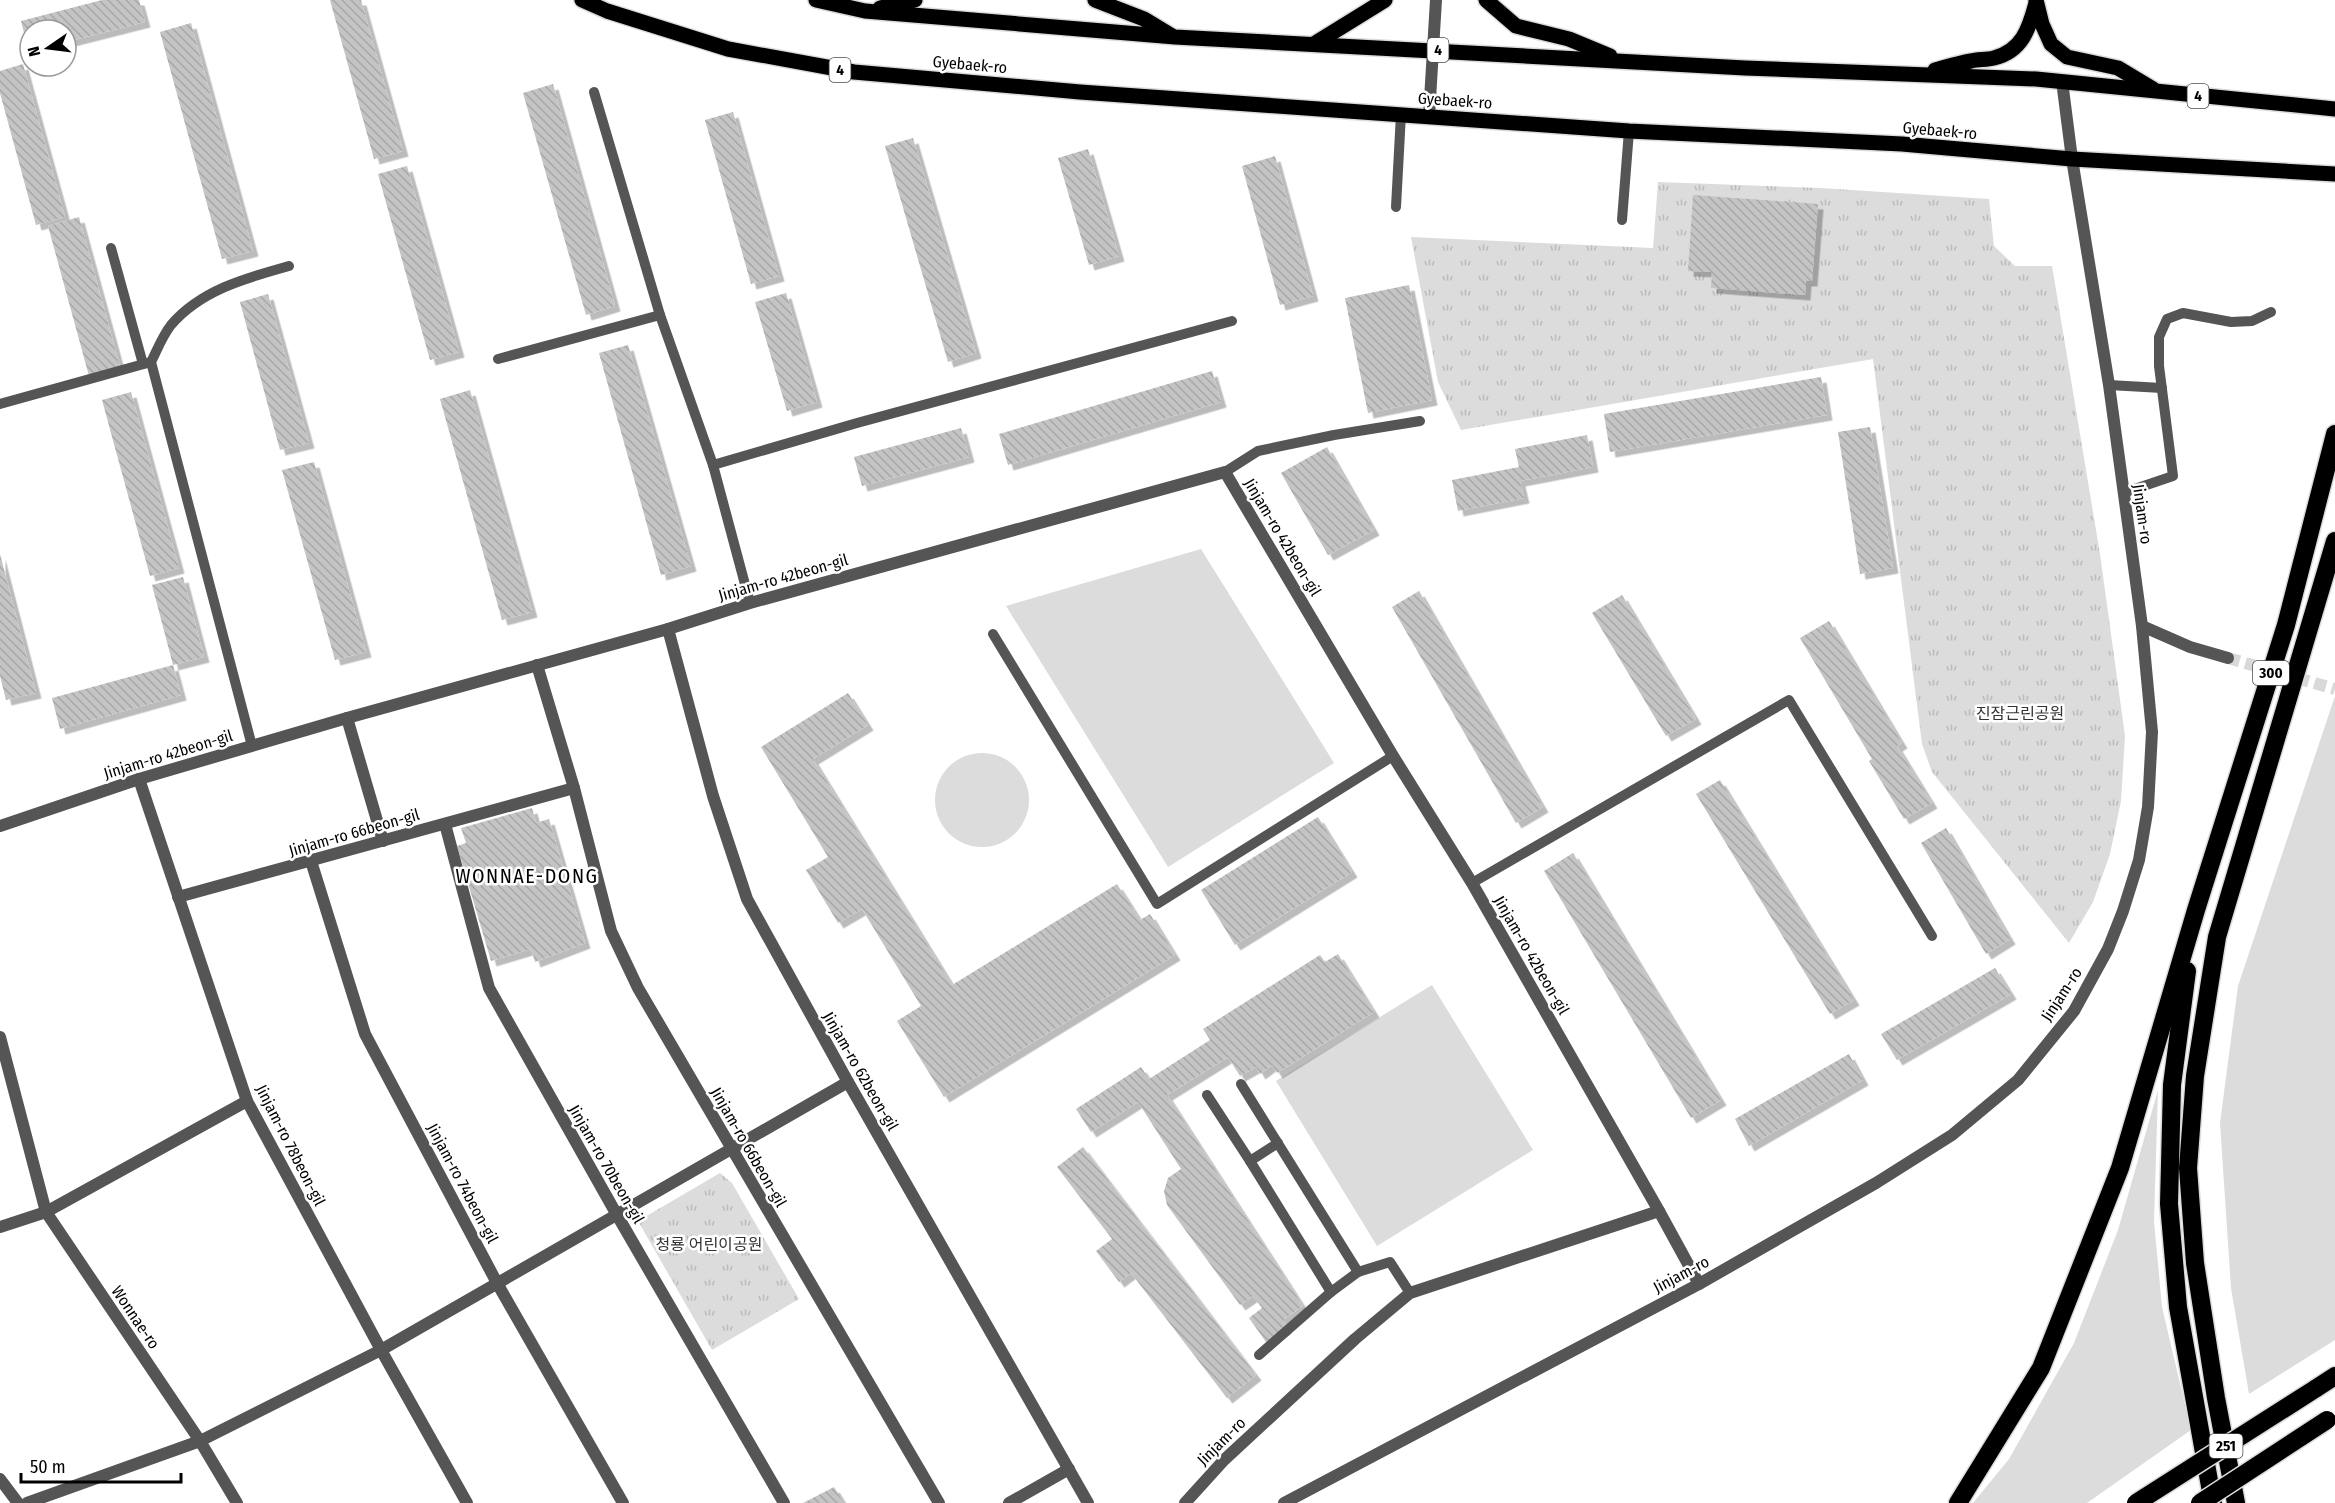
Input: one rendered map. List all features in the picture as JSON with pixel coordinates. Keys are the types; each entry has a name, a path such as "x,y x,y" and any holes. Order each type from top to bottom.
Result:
{"highway":[{"name":"300","path":"2196,910 2286,625 2335,434"},
{"path":"2236,1503 2216,1398 2195,1263 2188,1168 2195,1076 2217,938 2335,541"},
{"path":"1958,1503 2041,1368 2120,1168 2196,910"},
{"path":"2196,910 2172,1085 2169,1204 2178,1307 2213,1503"},
{"name":"251","path":"2136,1503 2335,1376"},
{"name":"251","path":"2200,1503 2331,1417"}],"main road":[{"name":"Gyebaek-ro","path":"582,0 607,11 728,49 854,72 1080,92 1629,131 1902,144 2072,159 2335,174"},
{"name":"4","path":"816,0 865,11 1175,37 1622,61 2062,81 2335,109"},
{"path":"865,11 915,0"},
{"path":"1095,0 1144,19 1175,37"},
{"path":"1314,44 1384,0"},
{"path":"1486,0 1516,26 1569,39 1622,61"},
{"path":"1919,75 2009,53 2022,41 2030,25 2036,0"},
{"path":"2036,0 2042,24 2051,44 2067,57 2118,68 2159,92"}],"street":[{"path":"1429,116 1436,0"},
{"name":"Jinjam-ro","path":"1284,1503 1699,1284 1876,1183 1952,1135 2018,1080 2074,1011 2108,949 2139,860 2148,807 2152,732 2142,626 2109,385 2072,159 2062,81"},
{"name":"Jinjam-ro 42beon-gil","path":"0,826 139,779 347,718 668,629 750,603 1225,472 1393,756 1472,883 1699,1284"},
{"path":"2142,626 2190,646 2228,658"},
{"name":"Jinjam-ro 62beon-gil","path":"668,629 713,796 747,899 848,1082 1088,1503"},
{"name":"Jinjam-ro 66beon-gil","path":"537,665 574,788 611,931 638,988 939,1503"},
{"path":"347,718 383,841"},
{"name":"Jinjam-ro 78beon-gil","path":"139,779 247,1101 381,1350 467,1503"},
{"name":"Jinjam-ro 66beon-gil","path":"178,897 574,788"},
{"name":"Jinjam-ro 70beon-gil","path":"445,824 489,988 616,1215 784,1503"},
{"name":"Jinjam-ro 74beon-gil","path":"311,861 365,1034 497,1283 623,1503"},
{"name":"Wonnae-ro","path":"0,1037 46,1212 200,1441 237,1503"},
{"path":"27,1503 200,1441 381,1350 848,1082"},
{"path":"0,1227 46,1212 247,1101"},
{"name":"Jinjam-ro","path":"1185,1503 1241,1444 1355,1339 1410,1293 1659,1211"},
{"path":"1009,1503 1069,1469"},
{"path":"0,1479 18,1503"}],"lane":[{"path":"594,93 660,315 713,465 750,603"},
{"path":"1396,207 1401,114"},
{"path":"1622,220 1629,131"},
{"path":"111,248 147,363 252,746"},
{"path":"0,404 147,363 170,327 195,301 241,280 289,266"},
{"path":"2123,493 2173,476 2162,388 2159,337 2167,319 2183,313 2231,321 2252,321 2271,312"},
{"path":"498,359 660,315"},
{"path":"713,465 856,423 1232,321"},
{"path":"2109,385 2162,388"},
{"path":"1225,472 1258,451 1334,435 1420,421"},
{"path":"993,634 1157,904 1393,756"},
{"path":"1472,883 1789,700 1932,936"},
{"path":"1241,1084 1358,1272"},
{"path":"1207,1095 1331,1292"},
{"path":"1250,1161 1278,1143"},
{"path":"1259,1355 1331,1292 1358,1272 1390,1262 1410,1293"}],"green space":[{"name":"진잠근린공원","path":"1658,182 1821,188 1989,199 1994,246 2015,266 2052,266 2100,554 2125,736 2121,801 2110,854 2093,902 2069,943 1932,772 1922,744 1873,359 1461,430 1438,382 1411,237 1653,248"},
{"path":"1201,549 1334,763 1168,867 1006,606"},
{"path":"2335,696 2335,1340 2249,1394 2231,1288 2220,1123 2238,986"},
{"path":"982,753 1000,757 1015,767 1025,782 1029,800 1025,818 1015,833 1000,843 982,847 964,843 949,833 939,818 935,800 939,782 949,767 964,757"},
{"path":"1432,985 1533,1150 1377,1246 1276,1081"},
{"path":"2158,1090 2154,1221 2162,1307 2191,1430 2087,1503 1973,1503 2009,1459 2074,1343 2118,1230"},
{"name":"청룡 어린이공원","path":"720,1173 732,1183 799,1299 712,1350 638,1221"}],"building":[{"path":"102,0 139,0 145,22 78,39 78,18 33,18"},
{"path":"330,0 361,0 403,151 374,159"},
{"path":"191,23 253,251 222,259 160,32"},
{"path":"18,66 18,78 27,78 65,217 36,225 0,93 0,71"},
{"path":"553,84 615,306 586,315 523,93"},
{"path":"733,112 779,276 751,284 705,120"},
{"path":"913,138 976,353 948,362 885,146"},
{"path":"1088,149 1119,256 1089,265 1058,158"},
{"path":"1275,156 1313,296 1280,305 1242,166"},
{"path":"407,166 459,352 430,360 378,174"},
{"path":"1693,195 1818,204 1812,281 1806,281 1805,295 1711,288 1712,272 1688,271"},
{"path":"79,217 120,367 89,376 48,226"},
{"path":"1409,285 1432,400 1368,413 1345,298"},
{"path":"786,293 817,402 787,411 755,302"},
{"path":"268,294 309,443 280,450 240,302"},
{"path":"628,345 691,566 661,575 599,353"},
{"path":"1212,371 1221,402 1008,465 999,434"},
{"path":"1821,377 1827,415 1610,452 1604,414"},
{"path":"470,390 532,612 502,620 440,399"},
{"path":"131,392 179,568 150,576 102,400"},
{"path":"1870,427 1893,568 1860,574 1838,432"},
{"path":"961,428 969,457 862,486 854,457"},
{"path":"1587,435 1593,467 1520,481 1524,498 1458,511 1452,480 1519,467 1515,449"},
{"path":"1327,447 1374,530 1328,555 1281,473"},
{"path":"314,462 366,652 335,660 282,470"},
{"path":"0,554 36,693 6,700 0,676"},
{"path":"183,577 204,657 173,665 152,585"},
{"path":"1419,591 1543,807 1516,823 1392,607"},
{"path":"1622,595 1696,719 1666,736 1592,613"},
{"path":"1829,621 1902,743 1897,746 1932,803 1904,819 1869,761 1872,759 1800,638"},
{"path":"173,665 181,695 60,729 52,698"},
{"path":"848,693 868,725 813,759 952,985 1117,884 1140,920 1150,914 1175,955 944,1097 897,1021 921,1006 862,909 838,923 806,870 828,857 761,747"},
{"path":"1720,780 1854,1000 1830,1014 1696,794"},
{"path":"532,808 536,823 549,819 585,943 535,962 531,949 491,961 457,846 466,843 461,828"},
{"path":"1318,817 1352,872 1235,945 1201,890"},
{"path":"1946,828 2010,939 1986,954 1921,843"},
{"path":"1573,853 1721,1100 1691,1118 1544,871"},
{"path":"1338,954 1374,1012 1277,1073 1272,1065 1260,1074 1256,1067 1240,1076 1228,1057 1167,1095 1303,1306 1284,1319 1286,1328 1266,1342 1249,1318 1262,1308 1253,1296 1240,1305 1167,1205 1164,1191 1168,1178 1181,1169 1138,1102 1091,1132 1076,1109 1141,1067 1149,1079 1210,1040 1203,1029 1320,955 1325,962"},
{"path":"1995,968 2011,994 1897,1060 1881,1034"},
{"path":"1849,1054 1863,1080 1749,1146 1735,1119"},
{"path":"1083,1147 1256,1375 1227,1398 1131,1273 1119,1282 1096,1251 1112,1239 1057,1167"},
{"path":"834,1487 844,1503 803,1503"}],"tunnel":[{"path":"2228,658 2335,689"}],"district":[{"name":"WONNAE-DONG","path":"527,876"}]}
